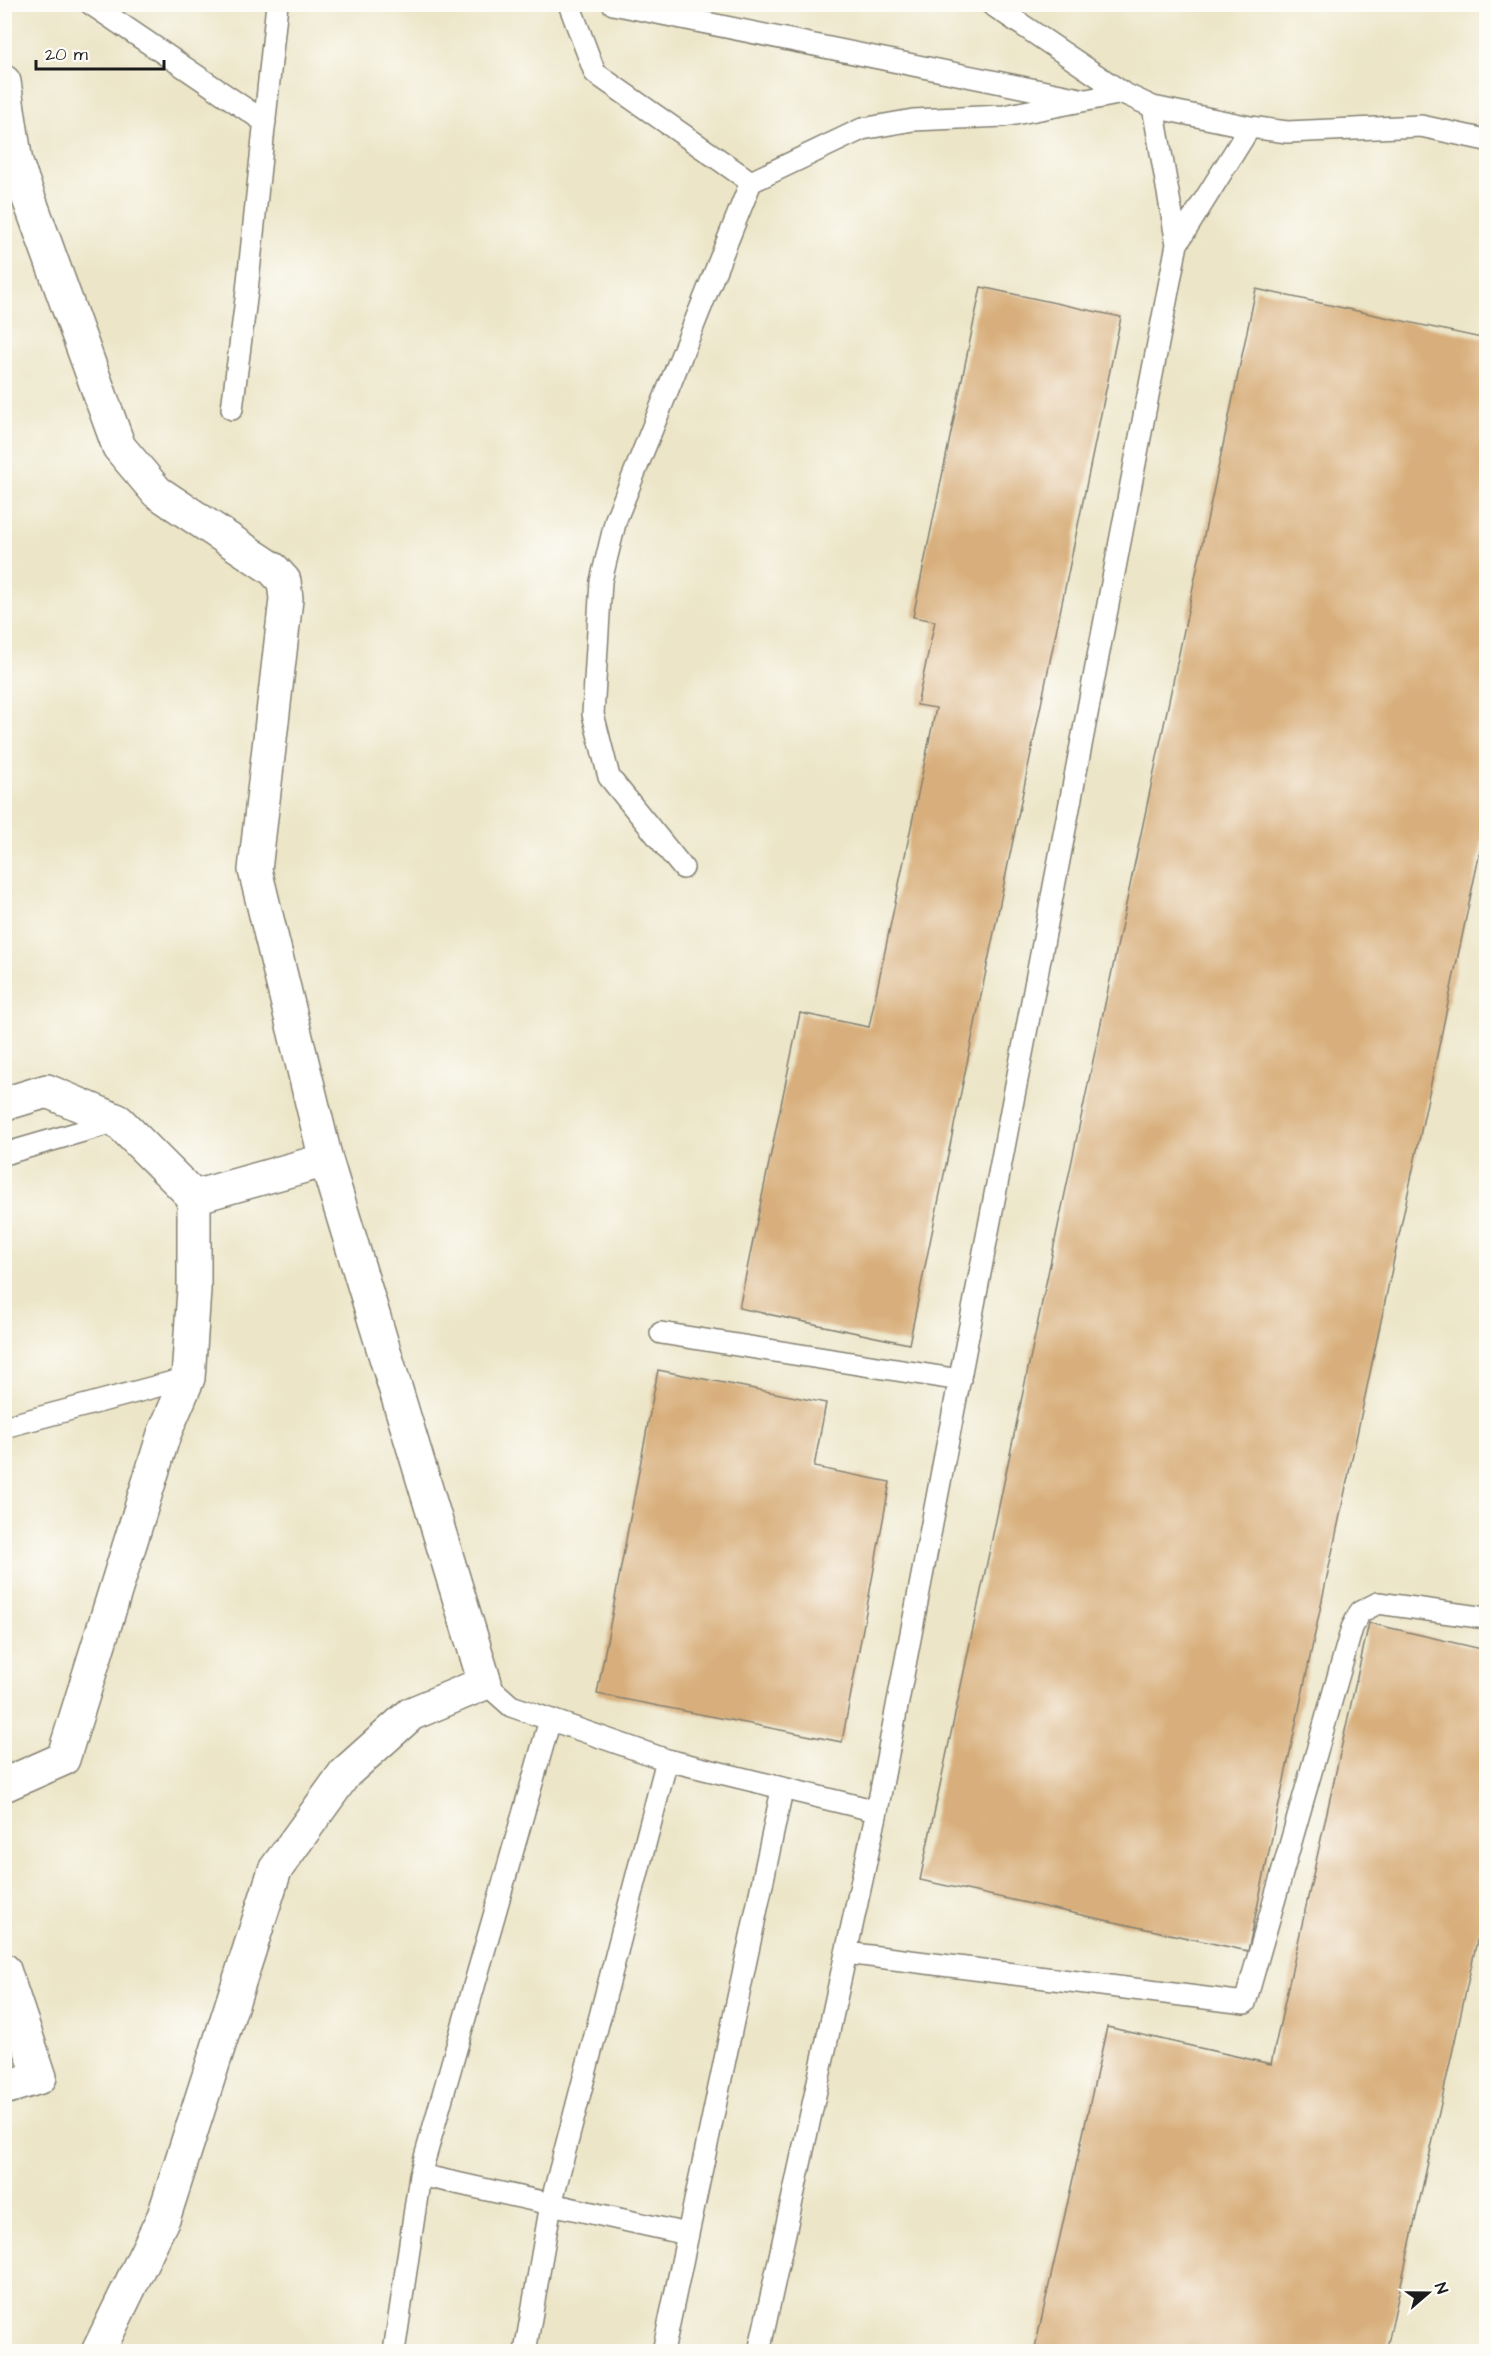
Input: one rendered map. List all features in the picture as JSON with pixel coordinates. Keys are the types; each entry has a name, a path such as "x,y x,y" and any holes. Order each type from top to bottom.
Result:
{"street":[{"path":"4,82 16,163 119,447 157,492 273,569 284,581 286,599 255,870 326,1160 485,1683 411,1714 345,1773 275,1870 164,2216 98,2352"},
{"path":"4,1078 47,1091 118,1120 194,1197 194,1290 188,1378 164,1434 63,1759 4,1785"},
{"path":"4,1104 47,1091"},
{"path":"194,1197 326,1160"},
{"path":"4,1970 40,2077 4,2088"}],"lane":[{"path":"91,4 265,122"},
{"path":"232,409 247,291 277,4"},
{"path":"569,4 595,73 752,182"},
{"path":"613,4 1085,100"},
{"path":"991,4 1123,93 1153,107 1250,127 1287,132 1421,126 1486,140"},
{"path":"682,868 609,777 593,714 601,581 616,519 752,182 862,129 913,120 1004,116 1123,93"},
{"path":"759,2352 877,1811 1177,244 1153,107"},
{"path":"1177,244 1250,127"},
{"path":"4,1154 118,1120"},
{"path":"661,1333 960,1380"},
{"path":"4,1427 188,1378"},
{"path":"846,1953 1245,2003 1352,1628 1360,1612 1378,1603 1486,1618"},
{"path":"485,1683 512,1706 667,1760 782,1790 877,1811"},
{"path":"394,2352 420,2175 550,1719"},
{"path":"525,2352 550,2204 667,1760"},
{"path":"663,2352 782,1790"},
{"path":"420,2175 687,2234"}],"building":[{"path":"981,287 1121,317 909,1344 739,1308 800,1013 869,1027 936,708 917,705 935,621 913,617"},
{"path":"1256,289 1486,339 1486,823 1248,1951 920,1880"},
{"path":"658,1370 826,1403 814,1467 890,1482 842,1742 597,1694"},
{"path":"1369,1623 1486,1650 1486,1900 1386,2352 1034,2352 1107,2027 1271,2064"}]}
